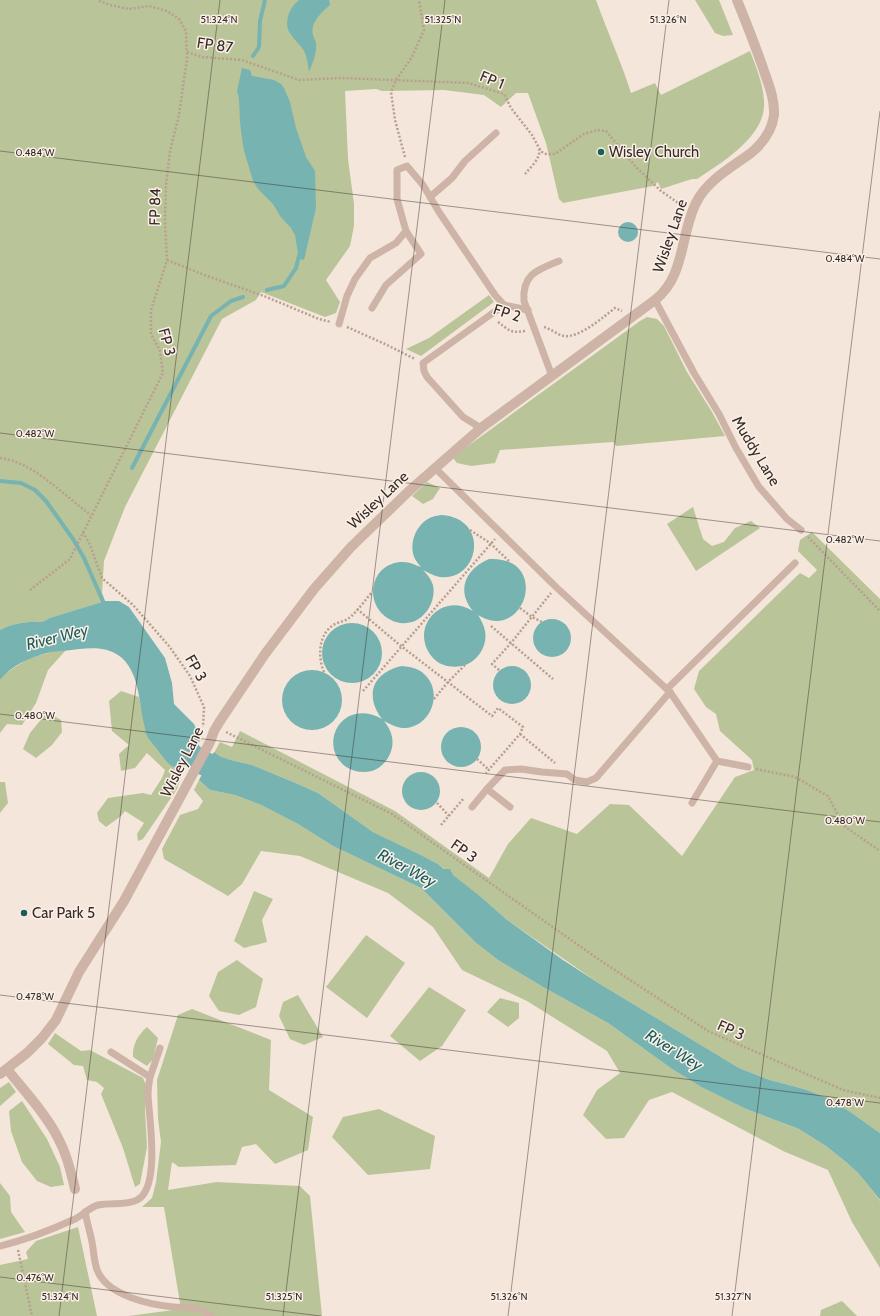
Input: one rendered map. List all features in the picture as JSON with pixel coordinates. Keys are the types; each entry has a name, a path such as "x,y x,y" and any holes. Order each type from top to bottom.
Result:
{"street":[{"name":"Wisley Lane","path":"4,1072 42,1038 56,1020 79,972 124,901 210,742 214,731 265,654 332,567 391,508 481,428 631,318 666,290 675,272 696,201 702,192 716,178 762,143 770,130 772,123 774,107 768,83 737,0"},
{"path":"4,1072 51,1125 66,1156 75,1189"}],"lane":[{"path":"430,197 452,178 465,161 496,133"},
{"path":"372,308 386,285 421,254 406,231 397,199 397,170 408,166 423,185 495,295 504,305 528,310"},
{"path":"339,324 347,296 355,279 370,258 396,243 406,231"},
{"path":"552,376 524,301 523,292 525,282 532,274 540,268 559,261"},
{"name":"Muddy Lane","path":"655,300 694,373 719,414 736,448 759,487 787,519 801,530"},
{"path":"486,318 504,305"},
{"name":"FP 2","path":"481,428 463,417 436,387 424,371 422,363 486,318"},
{"path":"435,468 556,587 668,690 717,761 748,767"},
{"path":"472,807 505,770 521,769 567,774 575,780 586,782 596,778 668,690 795,562"},
{"path":"692,803 717,761"},
{"path":"488,789 510,807"},
{"path":"0,1246 16,1242 65,1223 98,1205 131,1202 138,1200 143,1196 149,1182 152,1151 148,1093 150,1077 160,1048"},
{"path":"111,1052 150,1077"},
{"path":"85,1212 97,1270 104,1282 122,1293 142,1301 165,1306 191,1307 200,1309 211,1316"}],"path":[{"name":"FP 87","path":"97,0 110,5 129,9 149,6 167,11 179,19 186,31 187,52 202,57 242,60"},
{"path":"408,166 395,120 390,92 412,56 424,30 419,0"},
{"name":"FP 84","path":"167,260 165,222 166,185 170,151 179,115 187,52"},
{"name":"FP 1","path":"242,60 299,80 341,78 469,83 504,94 511,108 532,135 539,148"},
{"path":"539,148 546,154 555,154 584,134 597,130 606,131 636,167 661,191 692,213"},
{"path":"525,174 539,156 539,148"},
{"path":"167,260 264,296"},
{"name":"FP 3","path":"30,590 70,559 163,373 160,351 151,334 151,310 167,260"},
{"name":"FP 2","path":"486,318 501,323 505,328 514,332 541,327 547,328 564,336 575,334 585,329 615,308 627,312 631,318"},
{"path":"0,458 6,458 33,470 91,515"},
{"path":"470,530 490,543 509,561"},
{"path":"801,530 880,611"},
{"name":"FP 3","path":"83,532 90,544 102,578 133,605 169,646 190,676 204,707 203,729 224,732 392,814 595,957 708,1031 843,1090 880,1098"},
{"path":"363,691 490,543 501,533"},
{"path":"499,670 492,664 556,587"},
{"path":"324,672 321,666 320,647 325,634 331,626 349,618 372,592"},
{"path":"520,608 542,622"},
{"path":"357,609 492,716 498,708 524,728 484,775"},
{"path":"491,626 553,679"},
{"path":"434,699 465,665"},
{"path":"520,734 567,774"},
{"path":"477,759 489,770"},
{"path":"748,767 795,777 828,796 844,826 880,851"},
{"path":"441,825 469,793"},
{"path":"437,803 449,816"},
{"path":"16,1242 32,1316"}],"green space":[{"path":"0,0 596,0 631,93 655,83 661,95 750,51 762,88 764,101 763,114 751,137 741,147 697,179 692,179 661,189 658,182 653,186 563,203 559,199 546,143 528,93 516,93 501,107 484,95 444,90 382,91 376,89 345,91 348,159 354,204 354,226 350,246 326,280 340,302 336,313 325,317 261,292 256,300 222,319 125,507 104,561 102,593 105,601 44,621 17,624 0,630"},
{"path":"695,0 719,0 733,35 723,36 715,33"},
{"path":"489,295 494,302 421,356 406,349 429,338"},
{"path":"647,317 657,319 664,326 687,372 725,436 616,446 613,442 500,450 495,463 471,466 457,463 453,458 461,451"},
{"path":"427,482 440,488 433,499 423,504 412,496"},
{"path":"693,507 703,539 712,546 724,542 735,528 751,521 760,528 696,571 667,524"},
{"path":"812,532 880,599 880,1133 830,1099 804,1089 770,1080 739,1068 600,984 506,919 480,896 438,864 373,832 318,793 252,765 222,758 214,753 220,742 232,747 240,731 395,811 489,878 508,844 531,818 577,834 610,804 629,805 682,856 735,777 754,770 752,760 720,731 716,714 706,707 694,689 699,671 800,573 809,578 817,570 798,551 800,540"},
{"path":"66,650 48,670 36,703 22,725 7,724 0,733 0,680 3,675 29,658"},
{"path":"121,691 139,697 147,735 175,769 183,770 177,789 143,839 138,841 137,834 144,823 125,811 121,816 106,827 99,821 97,813 108,798 143,793 151,795 162,778 165,770 147,753 135,768 121,771 119,754 129,745 112,731 109,701"},
{"path":"47,712 61,720 62,732 52,745 36,758 23,749 30,733"},
{"path":"199,780 210,790 235,795 261,805 298,824 333,846 421,888 475,942 498,960 608,1023 672,1069 701,1087 746,1109 799,1129 826,1146 858,1173 880,1201 880,1268 852,1222 828,1170 783,1151 672,1092 649,1100 624,1138 606,1139 583,1115 597,1090 620,1073 607,1051 527,1001 462,970 433,927 388,893 300,856 261,851 242,884 228,896 164,859 162,849 180,815 198,809 203,801 194,790"},
{"path":"0,782 5,782 8,803 0,813"},
{"path":"254,891 273,899 262,920 267,942 244,948 234,941"},
{"path":"366,935 405,963 367,1018 326,987"},
{"path":"237,960 263,979 256,1007 239,1015 219,1011 209,996 218,972"},
{"path":"429,987 466,1010 442,1046 420,1061 390,1036"},
{"path":"298,995 323,1037 304,1045 290,1039 279,1016 283,1002"},
{"path":"500,998 519,1003 519,1018 508,1027 487,1012"},
{"path":"192,1009 271,1040 269,1090 313,1117 308,1150 275,1164 256,1144 242,1147 236,1165 179,1167 172,1162 168,1190 217,1182 300,1186 310,1196 322,1316 128,1316 181,1309 164,1207 142,1207 152,1198 156,1182 161,1142 158,1119 157,1080 178,1015"},
{"path":"147,1027 158,1038 153,1059 147,1066 133,1057 133,1053 136,1040"},
{"path":"55,1033 81,1051 90,1050 143,1078 146,1085 145,1111 147,1147 140,1184 135,1187 123,1148 101,1094 104,1088 97,1082 87,1080 83,1066 74,1065 48,1044"},
{"path":"9,1082 16,1092 0,1106 0,1088"},
{"path":"22,1101 47,1139 60,1167 64,1185 51,1187 37,1181 22,1162 11,1131 9,1111"},
{"path":"379,1109 435,1136 430,1169 368,1175 332,1137 343,1117"},
{"path":"0,1183 10,1196 11,1212 25,1232 0,1239"},
{"path":"78,1227 97,1316 0,1316 0,1265 28,1259 26,1252 36,1241"},
{"path":"842,1301 857,1316 820,1316 821,1310"}],"water":[{"path":"299,0 329,0 330,5 317,18 313,26 316,50 309,72 307,58 304,51 293,38 287,24 290,11"},
{"path":"242,68 250,70 252,76 274,80 281,84 284,88 290,102 296,128 306,157 315,171 316,208 304,260 299,259 295,235 291,228 253,181 243,146 240,122 239,99 237,91"},
{"path":"628,222 635,225 638,232 635,239 628,242 621,239 618,232 621,225"},
{"path":"442,515 458,519 468,527 473,538 474,549 471,561 464,570 453,576 440,577 423,570 429,577 434,590 432,601 427,611 420,618 409,623 391,620 382,613 376,605 373,595 377,576 383,569 392,564 406,562 421,567 415,559 413,553 412,547 415,535 426,520"},
{"path":"489,559 508,561 519,569 525,581 525,594 521,606 512,616 501,621 486,619 478,615 484,627 485,642 477,658 462,666 451,667 443,665 434,659 427,648 424,637 426,626 431,617 439,610 449,606 461,606 473,611 465,596 464,588 466,581 474,569"},
{"path":"105,601 119,601 129,607 165,658 172,683 174,704 194,724 201,739 183,770 175,768 169,764 147,736 135,680 131,670 118,655 107,650 96,648 54,652 37,656 12,668 0,680 0,630 17,624 44,621"},
{"path":"548,619 556,619 568,628 571,638 568,648 562,654 556,657 548,657 536,648 533,642 533,634 542,622"},
{"path":"346,623 358,623 369,628 377,636 382,647 380,665 369,678 358,683 346,683 335,678 327,670 322,659 322,647 327,636 335,628"},
{"path":"402,666 411,667 418,670 430,681 434,699 432,708 421,722 412,727 399,728 384,721 390,731 393,742 388,758 377,769 365,772 348,768 339,759 334,749 334,738 337,728 344,719 354,714 367,714 382,719 373,701 374,686 384,673"},
{"path":"508,666 516,666 526,671 530,678 530,692 526,699 516,704 508,704 498,699 496,696 493,689 493,681 498,671 501,669"},
{"path":"306,670 318,670 329,675 337,683 342,694 340,712 329,725 318,730 306,730 295,725 287,717 282,706 282,694 287,683 295,675"},
{"path":"457,727 465,727 472,730 478,736 481,747 478,758 472,764 465,767 457,767 450,764 444,758 441,751 441,743 444,736 450,730"},
{"path":"214,752 222,758 252,765 318,793 373,832 421,855 444,869 450,869 453,875 506,919 563,960 739,1068 770,1080 804,1089 830,1099 850,1112 880,1133 880,1200 858,1173 846,1162 826,1146 799,1129 746,1109 701,1087 672,1069 608,1023 498,960 475,942 421,888 333,846 298,824 261,805 235,795 210,790 199,780"},
{"path":"417,772 425,772 435,777 439,784 439,798 435,805 425,810 417,810 407,805 405,802 402,795 402,787 407,777 410,775"}],"waterway":[{"path":"253,56 259,47 260,21 265,0"},
{"path":"267,290 284,286 296,268 300,252"},
{"path":"132,468 211,316 231,301 243,297"},
{"path":"0,481 21,483 35,490 46,501 73,539 84,558 105,606"},
{"name":"River Wey","path":"169,731 197,761 239,776"}],"place":[{"name":"Wisley Church","path":"601,152"},
{"name":"Car Park 5","path":"24,913"}]}
